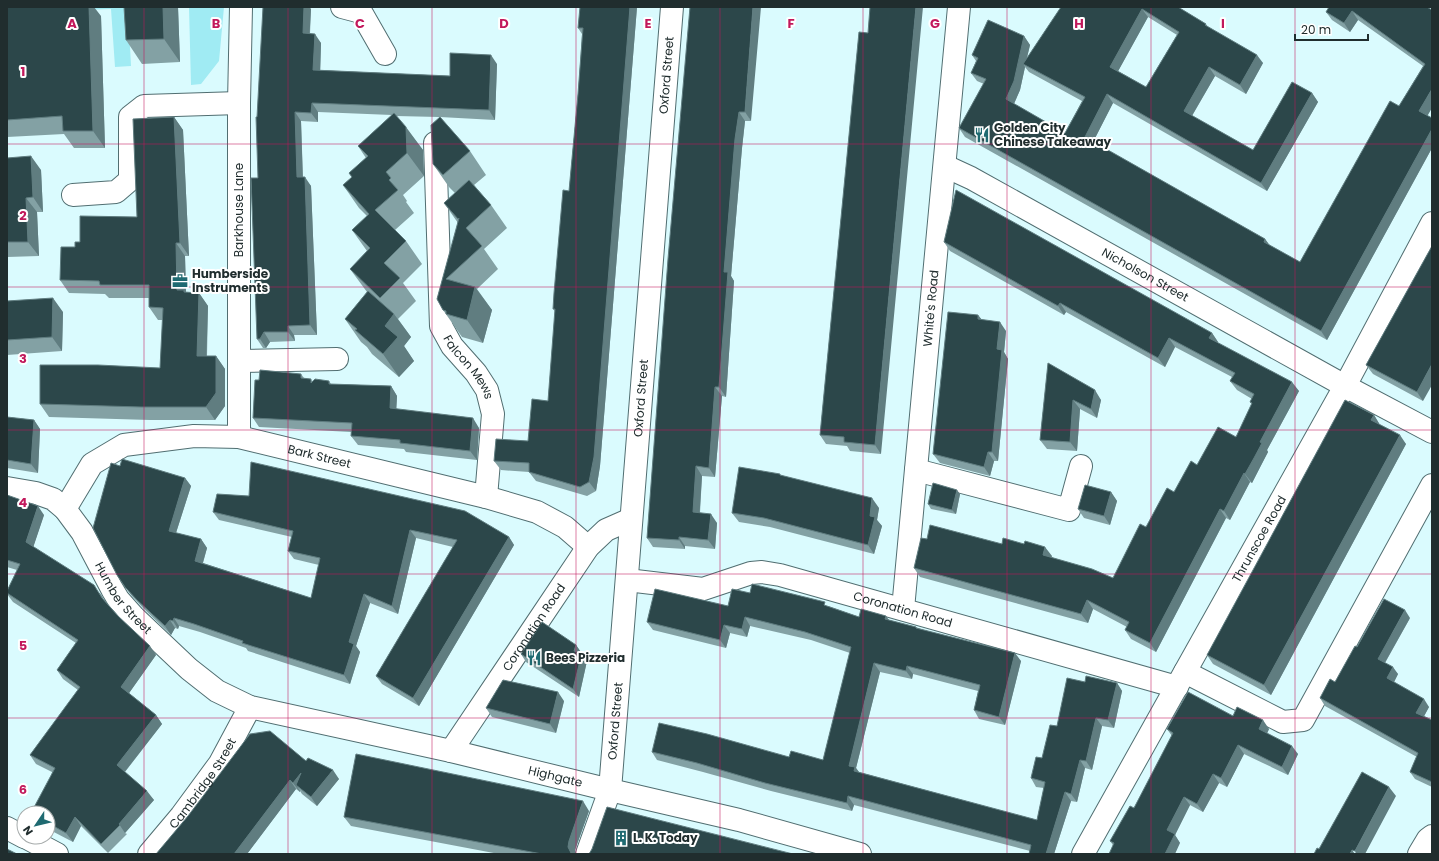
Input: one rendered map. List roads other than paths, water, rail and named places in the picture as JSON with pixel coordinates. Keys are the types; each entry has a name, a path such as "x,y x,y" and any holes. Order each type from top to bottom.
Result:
{"street":[{"name":"Barkhouse Lane","path":"238,437 239,103 241,7"},
{"path":"342,7 361,12 386,54"},
{"name":"Oxford Street","path":"587,854 610,790 672,7"},
{"name":"White's Road","path":"903,609 959,7"},
{"path":"73,195 116,192 130,180 130,117 144,106 239,103"},
{"name":"Falcon Mews","path":"435,143 441,326 452,346 476,373 487,390 493,414 486,496"},
{"name":"Nicholson Street","path":"945,166 972,178 1345,386 1432,432"},
{"name":"Thrunscoe Road","path":"1083,854 1345,386 1432,223"},
{"path":"239,361 337,359"},
{"name":"Bark Street","path":"65,509 92,464 124,445 194,436 238,437 486,496 537,512 565,527 588,547"},
{"path":"916,470 1069,510 1081,466"},
{"name":"Coronation Road","path":"627,580 704,589 751,574 762,572 780,575 903,609 1181,679 1283,722 1303,720 1432,485"},
{"name":"Humber Street","path":"7,488 36,493 54,499 65,509 82,532 112,589 134,617 189,669 217,692 250,708"},
{"name":"Coronation Road","path":"451,751 588,547 606,530 631,519"},
{"name":"Highgate","path":"250,708 451,751 739,820 860,854"},
{"name":"Cambridge Street","path":"149,854 181,816 220,763 250,708"},
{"path":"7,828 16,833"},
{"path":"1419,854 1428,839 1432,836"},
{"path":"40,845 57,854"}],"place":[{"name":"Golden City Chinese Takeaway","path":"982,135"},
{"name":"Humberside Instruments","path":"180,281"},
{"name":"Bees Pizzeria","path":"534,658"},
{"name":"L. K. Today","path":"621,838"}]}
